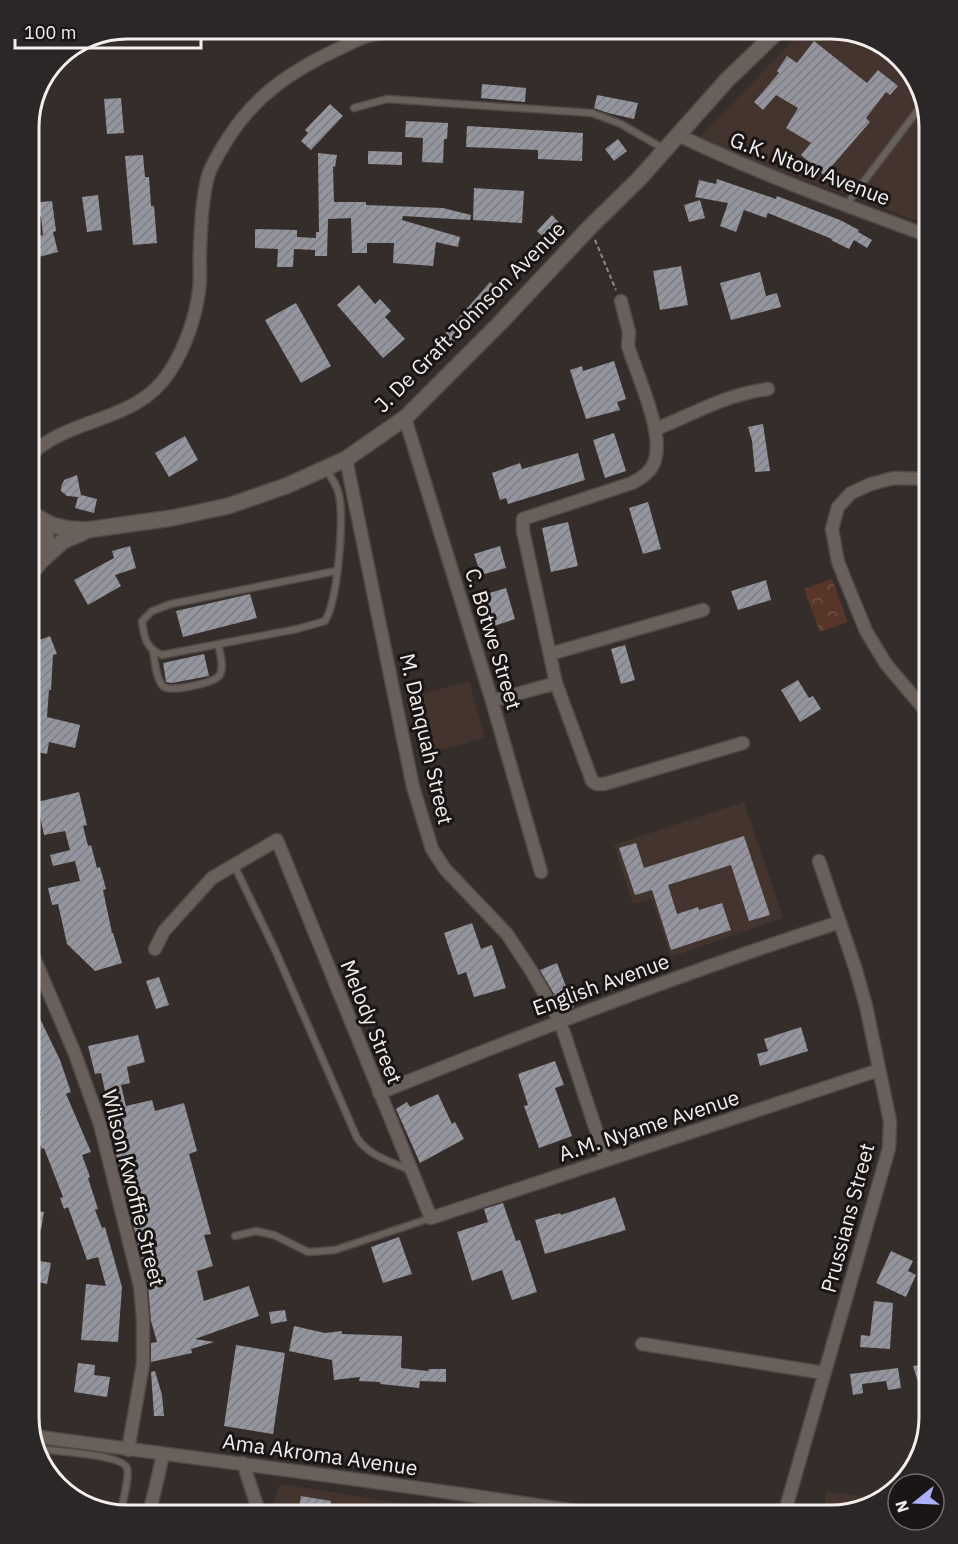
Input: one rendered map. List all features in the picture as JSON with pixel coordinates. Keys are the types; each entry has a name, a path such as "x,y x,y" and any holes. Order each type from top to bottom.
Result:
{"street":[{"path":"39,445 65,431 144,400 158,387 171,370 181,351 192,320 199,290 200,250 208,176 215,159 233,130 255,102 295,72 320,57 359,39"},
{"name":"J. De Graft Johnson Avenue","path":"39,516 52,525 87,530 172,518 228,506 286,486 346,459 405,418 639,179 727,80 770,39"},
{"name":"G.K. Ntow Avenue","path":"678,135 731,160 919,232"},
{"path":"621,300 629,332 628,346 656,429 655,460 642,478 524,519 522,531 556,683 592,781 597,784 604,784 743,743"},
{"path":"656,429 713,403 747,391 768,389"},
{"name":"C. Botwe Street","path":"405,418 492,701 541,872"},
{"name":"M. Danquah Street","path":"346,459 413,787 432,849 445,869 507,934 560,1021 606,1160"},
{"path":"919,479 894,478 850,493 838,507 832,529 838,562 866,632 886,664 919,702"},
{"path":"39,521 45,530 47,540 42,560"},
{"name":"J. De Graft Johnson Avenue","path":"39,563 63,541 87,530"},
{"path":"550,654 703,610"},
{"path":"492,701 556,683"},
{"name":"Melody Street","path":"234,864 277,840 431,1218"},
{"name":"Prussians Street","path":"787,1505 889,1148 890,1120 858,977 819,861"},
{"path":"155,949 161,935 177,914 212,878 234,864"},
{"name":"English Avenue","path":"379,1093 560,1021 779,941 840,922"},
{"name":"Wilson Kwoffie Street","path":"39,971 75,1054 100,1124 140,1286 143,1364 128,1450"},
{"name":"A.M. Nyame Avenue","path":"431,1218 879,1070"},
{"path":"642,1344 824,1373"},
{"name":"Ama Akroma Avenue","path":"42,1438 107,1452 128,1450 243,1464 531,1505"},
{"path":"151,1505 163,1455"},
{"path":"243,1464 257,1505"}],"lane":[{"path":"354,108 387,99 592,113 621,124 665,150"},
{"path":"846,206 917,111"},
{"path":"153,651 162,655 316,625 325,621 329,614 342,527 339,494 334,481 325,469"},
{"path":"218,644 221,671 218,677 211,681 167,689 162,685 153,651 145,640 142,621 153,611 171,604 336,571"},
{"path":"234,864 276,952 357,1138 374,1155 413,1172"},
{"path":"235,1236 256,1231 274,1235 308,1252 335,1250 431,1218"},
{"path":"46,1449 107,1452 127,1468 121,1505"}],"path":[{"path":"590,227 621,300"}],"shaded area":[{"path":"794,39 837,39 859,44 880,54 897,69 910,88 914,99 919,127 919,221 696,141"},
{"path":"469,681 485,738 421,756 405,699"},
{"path":"744,802 783,918 671,957 652,899 633,904 614,845"},
{"path":"280,1484 412,1505 272,1505"},
{"path":"826,1492 869,1496 848,1503 824,1505"}],"green space":[{"path":"832,579 848,622 820,632 804,589"}],"building":[{"path":"814,41 867,83 878,70 898,86 890,95 886,92 866,118 870,122 824,175 801,155 811,143 786,128 798,108 776,95 763,110 754,102 779,73 777,71 787,56 797,63"},
{"path":"482,84 526,88 525,102 481,98"},
{"path":"597,95 638,103 634,119 594,108"},
{"path":"121,98 124,133 107,134 104,99"},
{"path":"330,104 343,116 311,150 301,141 308,133 305,130"},
{"path":"406,121 448,123 447,139 444,139 443,163 422,162 423,138 405,137"},
{"path":"467,126 583,133 582,161 538,159 538,150 466,147"},
{"path":"618,139 627,151 614,161 605,149"},
{"path":"368,151 402,152 402,165 368,164"},
{"path":"318,153 337,155 335,167 333,166 334,202 443,208 471,215 470,220 403,216 402,220 460,237 458,247 436,242 433,266 393,263 394,243 367,243 367,253 352,253 351,218 328,219 327,256 315,256 315,250 294,249 293,267 277,267 278,249 255,248 255,229 297,230 297,237 316,238 316,232 319,232"},
{"path":"143,155 145,177 149,177 151,206 154,206 157,243 133,245 125,156"},
{"path":"717,179 776,199 777,196 840,220 872,240 867,248 854,240 849,249 832,239 768,213 766,218 744,210 736,232 720,226 728,203 695,197 699,180 716,184"},
{"path":"474,188 524,191 522,223 473,220"},
{"path":"98,195 102,230 87,232 82,197"},
{"path":"700,200 705,218 689,222 684,205"},
{"path":"52,201 56,231 53,232 58,252 39,257 39,236 43,235 39,202"},
{"path":"552,215 562,226 547,241 537,231"},
{"path":"681,266 688,305 660,310 653,271"},
{"path":"760,272 766,296 777,293 781,307 731,320 720,283"},
{"path":"490,282 499,289 452,344 443,336"},
{"path":"359,285 375,304 380,299 391,311 385,317 405,339 383,358 337,305"},
{"path":"296,303 331,366 301,383 265,320"},
{"path":"614,361 626,399 617,402 620,410 586,419 570,370 582,366 583,371"},
{"path":"763,424 770,471 755,472 752,441 748,427"},
{"path":"614,433 626,471 605,478 593,440"},
{"path":"185,436 198,460 169,477 155,453"},
{"path":"578,453 585,480 508,504 506,498 500,500 492,473 520,463 522,469"},
{"path":"77,475 81,495 97,499 94,513 75,508 78,497 67,496 61,491 64,480"},
{"path":"648,502 661,549 643,554 629,508"},
{"path":"568,522 578,566 551,572 542,528"},
{"path":"130,546 136,568 115,575 121,586 88,605 74,580 114,558 112,551"},
{"path":"500,546 506,568 481,575 474,554"},
{"path":"766,580 771,600 738,610 731,591"},
{"path":"506,588 515,619 491,627 483,595"},
{"path":"250,594 257,618 183,637 176,611"},
{"path":"50,636 57,654 53,655 47,717 80,725 75,748 49,742 47,754 39,752 39,640"},
{"path":"625,645 635,680 621,684 611,649"},
{"path":"204,654 209,676 172,683 166,682 163,663"},
{"path":"798,680 809,698 813,696 821,709 800,722 781,690"},
{"path":"79,792 87,825 83,826 88,846 91,845 97,868 100,867 106,889 103,890 112,933 122,963 95,971 67,944 58,904 52,905 48,888 80,881 75,861 53,866 50,855 70,850 65,831 44,835 39,802"},
{"path":"744,836 770,915 749,921 731,865 668,885 677,914 698,907 699,910 722,903 731,930 671,950 652,890 635,895 619,848 636,843 644,868"},
{"path":"472,923 481,949 492,945 506,988 474,997 466,972 458,975 444,933"},
{"path":"557,963 574,1007 564,1011 540,970"},
{"path":"159,977 169,1005 156,1009 146,981"},
{"path":"39,1017 60,1060 71,1092 66,1094 91,1152 82,1155 98,1209 95,1210 102,1228 105,1227 122,1287 118,1342 81,1340 86,1284 106,1286 98,1257 87,1260 68,1207 64,1209 60,1198 63,1197 44,1148 42,1149 39,1142 39,1116 41,1115 39,1110"},
{"path":"801,1027 808,1051 760,1066 757,1054 768,1051 764,1039"},
{"path":"138,1035 145,1062 127,1067 130,1083 121,1085 126,1106 152,1100 155,1111 184,1103 197,1151 189,1154 211,1234 204,1235 213,1266 197,1271 204,1301 249,1286 259,1316 195,1339 214,1342 191,1349 192,1353 151,1362 151,1343 157,1342 151,1321 148,1284 114,1146 117,1146 101,1073 95,1074 88,1046"},
{"path":"555,1061 564,1085 555,1088 572,1136 539,1148 524,1106 528,1105 518,1074"},
{"path":"438,1094 452,1124 455,1122 464,1139 420,1163 396,1109 407,1102 410,1107"},
{"path":"615,1197 626,1230 545,1254 535,1220 560,1213 561,1215"},
{"path":"503,1203 516,1241 520,1240 537,1292 512,1300 502,1270 472,1281 457,1232 488,1222 484,1209"},
{"path":"39,1211 44,1212 41,1230 39,1230"},
{"path":"399,1237 412,1274 383,1283 371,1247"},
{"path":"891,1251 913,1261 908,1271 916,1275 906,1297 876,1283"},
{"path":"39,1261 51,1263 47,1284 39,1282"},
{"path":"874,1301 893,1303 890,1349 860,1347 861,1335 870,1336"},
{"path":"285,1310 287,1321 271,1324 269,1312"},
{"path":"294,1326 325,1333 342,1331 342,1334 402,1336 401,1368 428,1371 429,1369 446,1369 446,1382 420,1381 419,1388 359,1381 360,1377 334,1380 332,1360 289,1351"},
{"path":"236,1345 285,1353 273,1434 224,1426"},
{"path":"78,1363 95,1365 94,1375 110,1377 107,1397 74,1392"},
{"path":"919,1365 919,1385 913,1366"},
{"path":"898,1368 901,1388 888,1390 886,1381 862,1384 863,1393 853,1395 850,1374"},
{"path":"155,1371 162,1395 164,1416 154,1416 151,1372"},
{"path":"301,1496 331,1501 330,1505 299,1505"}]}
